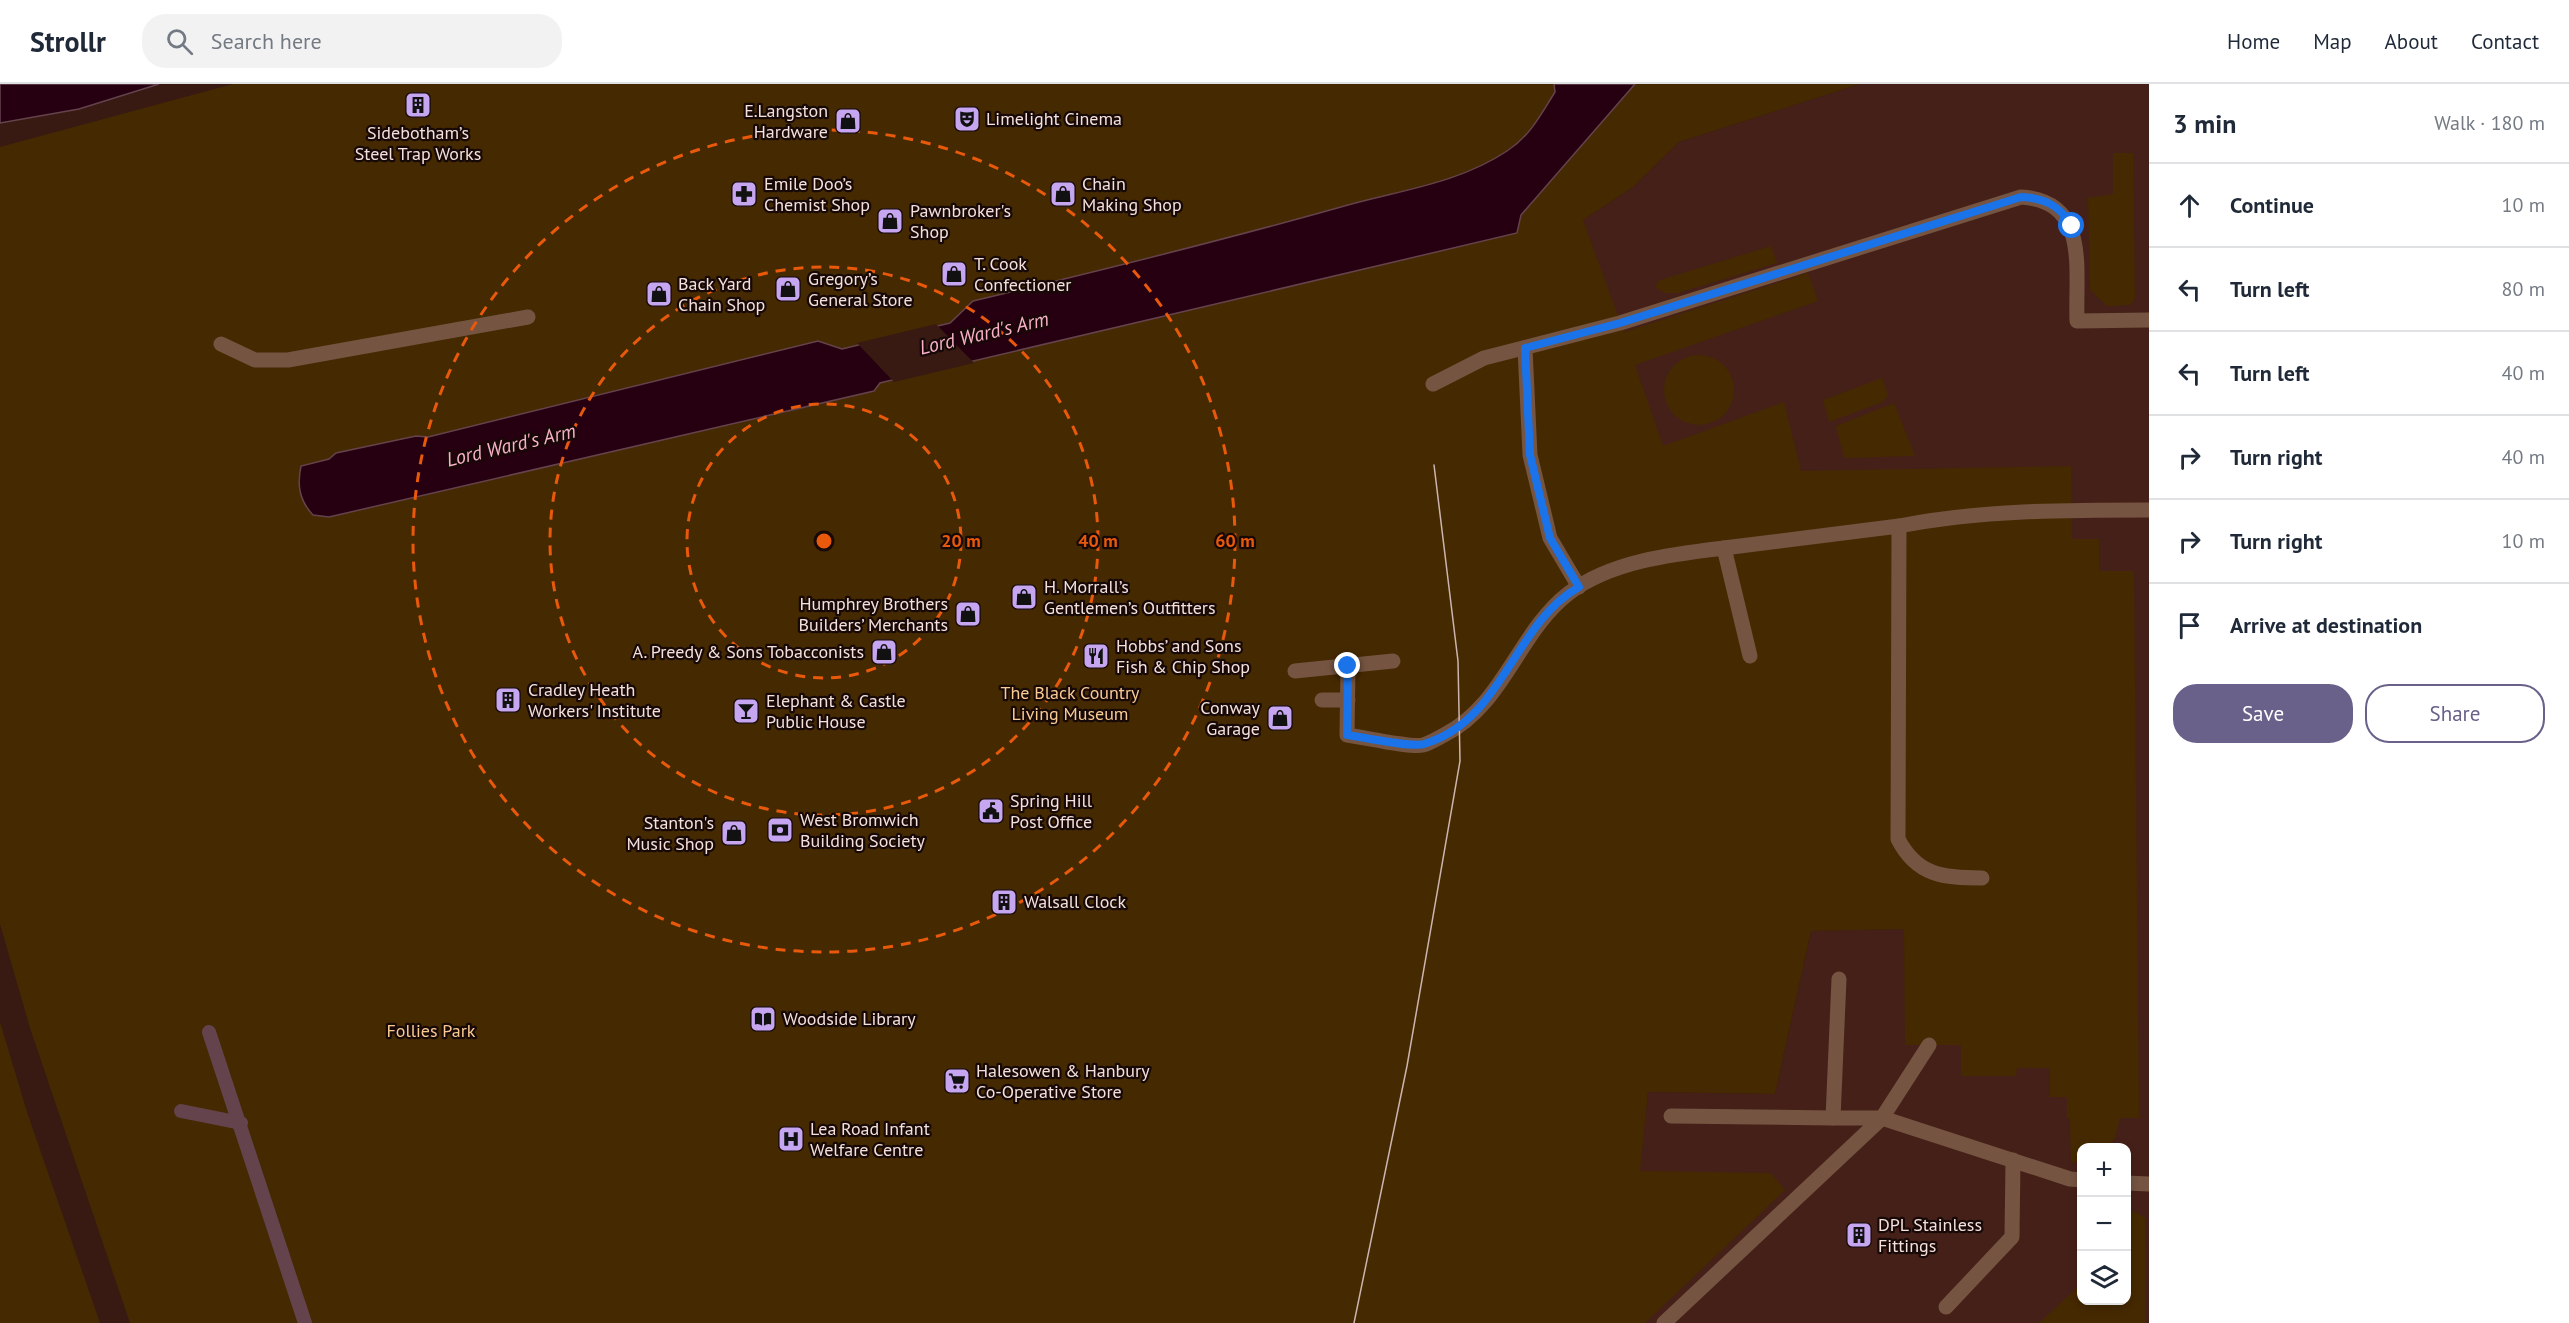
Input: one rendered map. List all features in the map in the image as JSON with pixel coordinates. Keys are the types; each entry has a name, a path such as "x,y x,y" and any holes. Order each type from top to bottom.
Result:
{"street":[{"path":"1433,384 1484,358 1620,323 2021,197 2034,198 2053,204 2063,212 2072,226 2077,321 2149,320"},
{"path":"221,344 255,360 288,360 528,316"},
{"path":"1525,348 1530,455 1550,538 1579,587"},
{"path":"1348,666 1347,735 1422,745 1461,726 1488,699 1546,613 1596,576 1686,552 1899,526 1951,516 2072,510 2149,510"},
{"path":"1899,526 1898,839 1906,854 1931,872 1949,878 1982,878"},
{"path":"1725,548 1750,656"},
{"path":"1295,671 1393,661"},
{"path":"1322,699 1348,699"},
{"path":"1833,1118 1839,979"},
{"path":"1664,1323 1882,1118 1929,1045"},
{"path":"1671,1116 1882,1118 2077,1180"},
{"path":"1946,1307 2012,1237 2013,1160"},
{"path":"2131,1183 2149,1184"}],"shaded area":[{"path":"1860,84 2149,84 2149,1323 1622,1323 1648,1092 1775,1094 1811,931 1904,929 1866,835 1349,1323 1583,220 1633,187 1679,142"}],"green space":[{"name":"The Black Country Living Museum","path":"233,84 1860,84 1679,142 1633,187 1583,220 1624,332 1808,273 1818,301 1635,365 1663,446 1784,402 1801,471 2071,466 2072,539 2099,539 2099,571 2134,571 2139,1118 2120,1118 2115,1138 2111,1143 2077,1143 2077,1162 2071,1163 2067,1097 2050,1097 2050,1068 2017,1068 2016,1076 1961,1076 1961,1045 1905,1045 1904,929 1811,931 1775,1094 1648,1092 1640,1171 1771,1173 1785,1190 1645,1323 130,1323 30,1028 0,924 0,147"},
{"path":"2113,153 2133,153 2135,296 2134,301 2129,305 2107,306 2090,290 2088,198 2113,194"},
{"path":"1771,246 1777,263 1678,293 1665,293 1655,287 1660,280"},
{"path":"1699,355 1712,358 1724,365 1731,377 1734,390 1731,403 1724,415 1712,422 1699,425 1686,422 1674,415 1667,403 1664,390 1667,377 1674,365 1686,358"},
{"path":"1882,378 1888,395 1883,402 1829,422 1823,400"},
{"path":"1894,403 1915,456 1844,458 1836,426"},
{"path":"0,1022 27,1112 100,1323 0,1323"},
{"path":"2131,1209 2145,1218 2146,1323 2039,1323 2077,1288 2077,1305 2131,1305"}],"water":[{"path":"0,84 159,84 79,109 0,123"},
{"name":"Lord Ward's Arm","path":"1554,84 1635,84 1521,215 1517,233 888,381 880,383 874,391 329,517 313,515 302,498 299,486 301,466 329,459 336,453 416,436 428,437 818,341 842,349 950,323 973,301 1208,243 1450,178 1489,162 1522,139 1555,92"}],"pier":[{"path":"936,324 974,363 894,382 857,343"}],"waterway":[{"path":"209,1032 305,1323"},
{"path":"181,1111 241,1123"}],"tram line":[{"path":"1354,1323 1407,1066 1460,761 1458,661 1434,465"}],"place":[{"name":"Sidebotham’s Steel Trap Works","path":"418,105"},
{"name":"Limelight Cinema","path":"967,119"},
{"name":"E.Langston Hardware","path":"848,121"},
{"name":"Emile Doo’s Chemist Shop","path":"744,194"},
{"name":"Chain Making Shop","path":"1063,194"},
{"name":"Pawnbroker's Shop","path":"890,221"},
{"name":"T. Cook Confectioner","path":"954,274"},
{"name":"Gregory’s General Store","path":"788,289"},
{"name":"Back Yard Chain Shop","path":"659,294"},
{"name":"H. Morrall’s Gentlemen’s Outfitters","path":"1024,597"},
{"name":"Humphrey Brothers Builders’ Merchants","path":"968,614"},
{"name":"A. Preedy & Sons Tobacconists","path":"884,652"},
{"name":"Hobbs’ and Sons Fish & Chip Shop","path":"1096,656"},
{"name":"Cradley Heath Workers' Institute","path":"508,700"},
{"name":"Elephant & Castle Public House","path":"746,711"},
{"name":"Conway Garage","path":"1280,718"},
{"name":"Spring Hill Post Office","path":"991,811"},
{"name":"West Bromwich Building Society","path":"780,830"},
{"name":"Stanton's Music Shop","path":"734,833"},
{"name":"Walsall Clock","path":"1004,902"},
{"name":"Woodside Library","path":"763,1019"},
{"name":"Halesowen & Hanbury Co-Operative Store","path":"957,1081"},
{"name":"Lea Road Infant Welfare Centre","path":"791,1139"},
{"name":"DPL Stainless Fittings","path":"1859,1235"}],"route":[{"path":"1348,666 1347,735 1422,745 1461,726 1488,699 1503,680 1546,613 1579,587 1550,538 1530,455 1525,348 1620,323 2021,197 2034,198 2053,204 2063,212 2072,226"}],"park label":[{"name":"Follies Park","path":"431,1031"}]}
